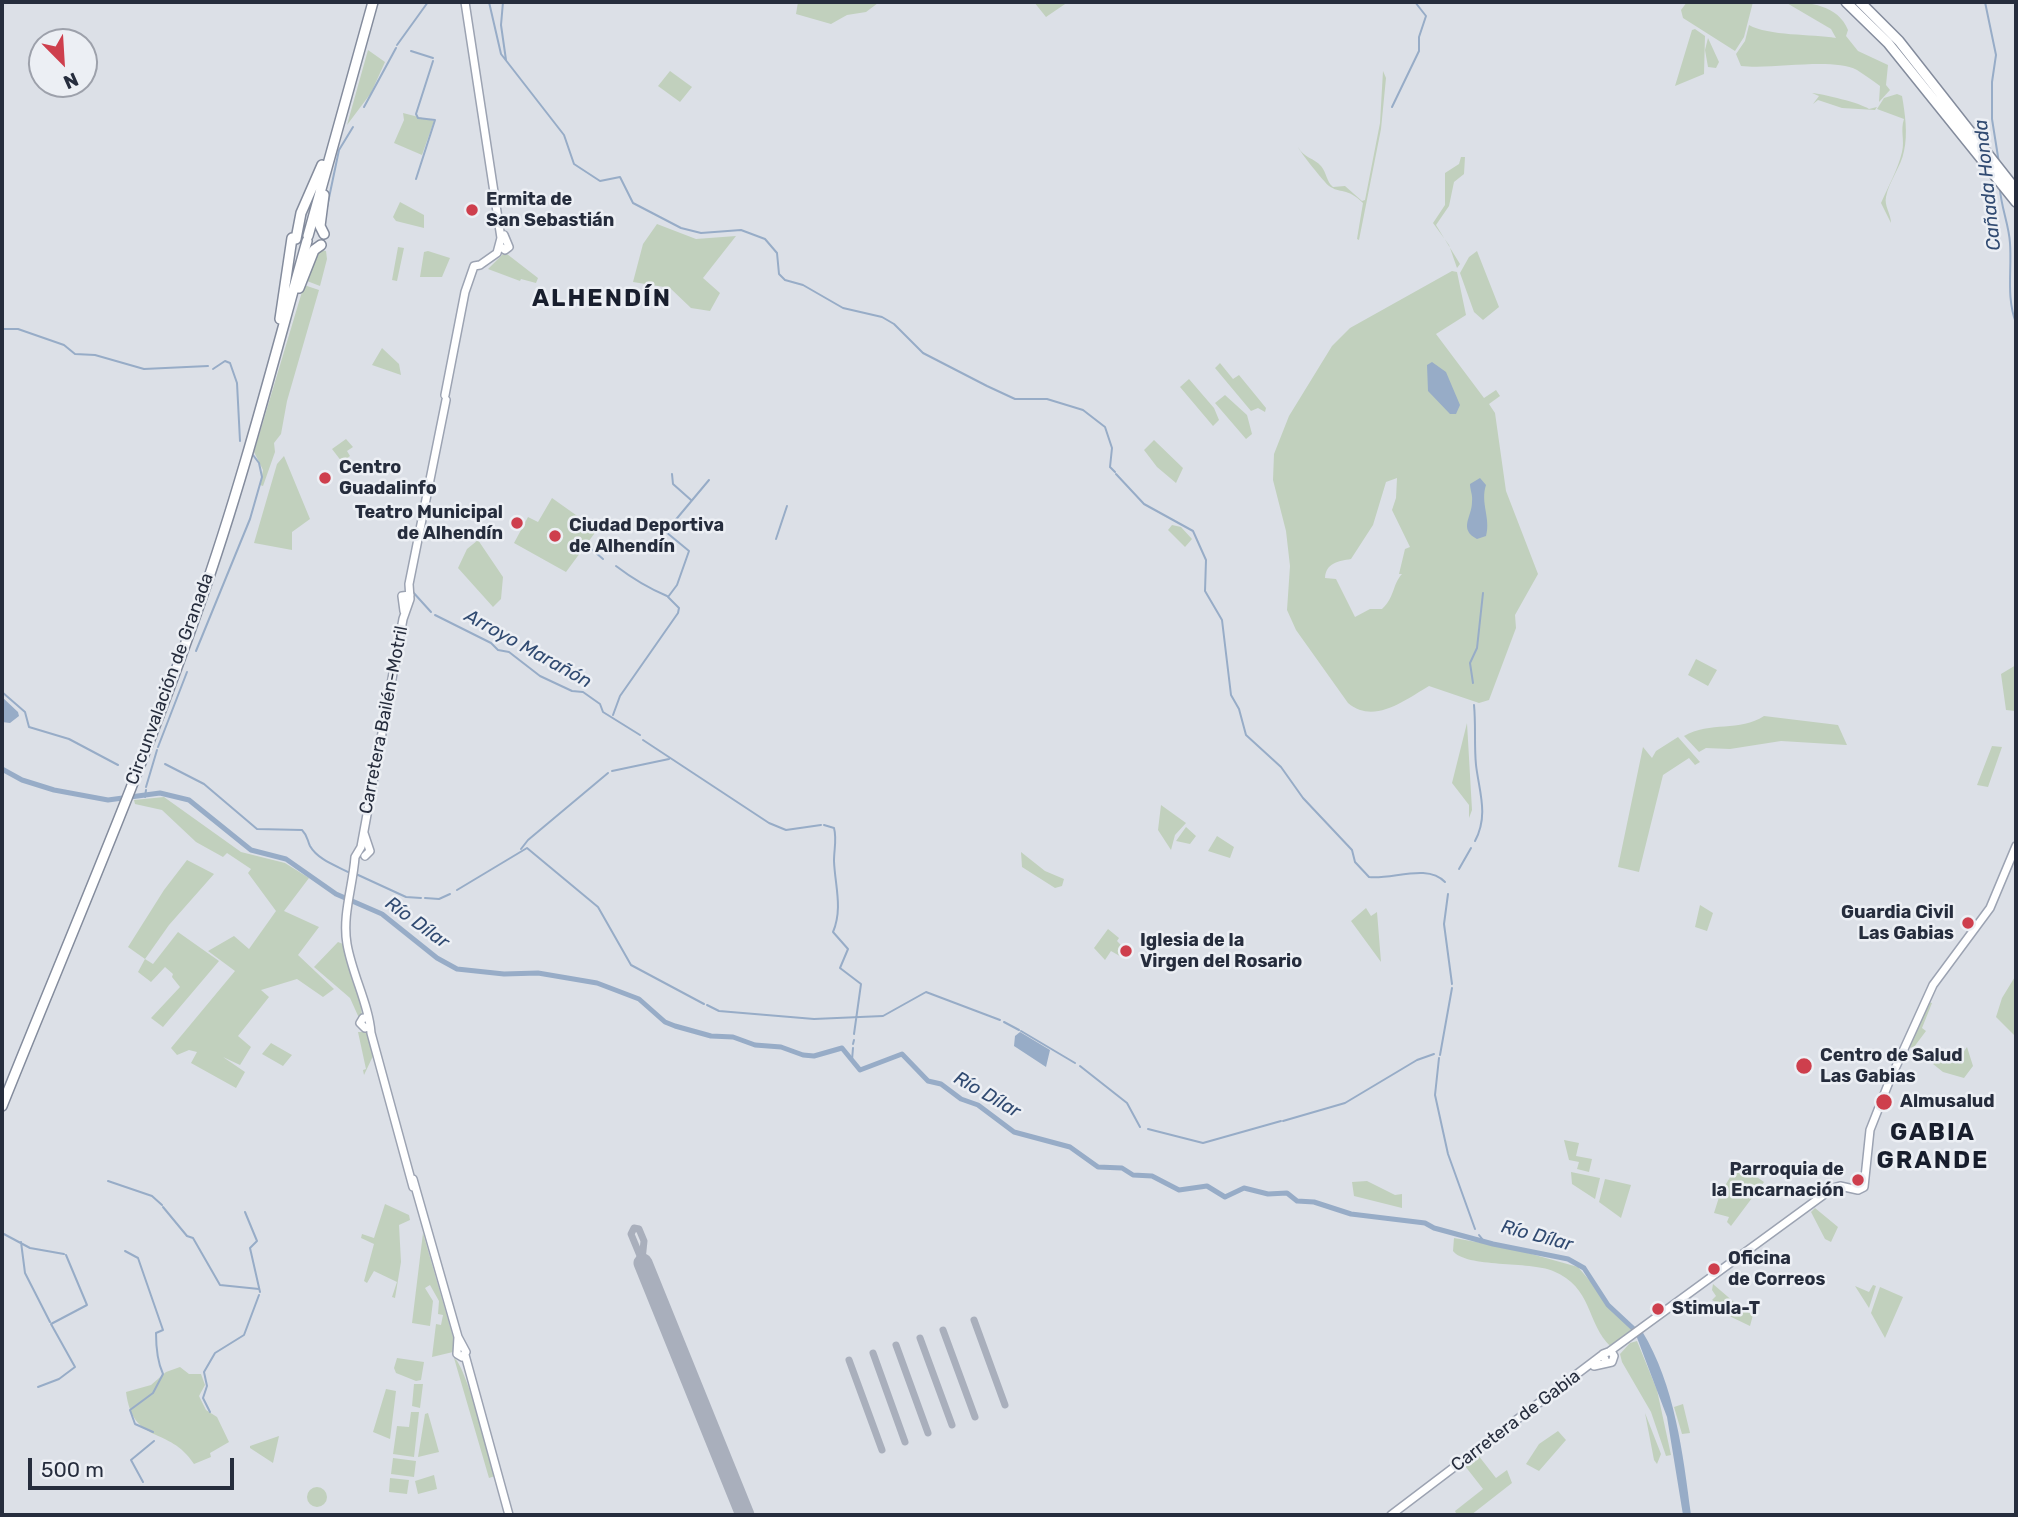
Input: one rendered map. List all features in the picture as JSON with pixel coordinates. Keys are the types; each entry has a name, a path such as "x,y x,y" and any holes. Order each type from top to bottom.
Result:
{"highway":[{"name":"Circunvalación de Granada","path":"2,1093 178,666 219,548 282,322 301,238 333,147 370,2"},
{"name":"Circunvalación de Granada","path":"301,238 301,213 322,165 370,2"},
{"path":"1846,2 1888,43 2016,202"},
{"path":"1860,2 1899,41 2016,189"},
{"path":"324,234 320,226 333,147"},
{"path":"282,322 301,238"},
{"path":"282,322 314,250 321,245"},
{"name":"Circunvalación de Granada","path":"2,1106 119,807"}],"main road":[{"name":"Carretera Bailén-Motril","path":"466,2 503,246 478,269 470,282 445,397 363,829 363,850 355,871 348,907 347,943 367,1022 509,1515"},
{"name":"Carretera de Gabia","path":"1391,1515 1834,1187 1862,1189 1868,1172 1870,1130 1921,1011 1941,972 1990,908 2016,846"}],"green space":[{"path":"798,2 878,3 866,12 847,15 831,24 796,14"},
{"path":"1034,2 1068,2 1046,17"},
{"path":"1687,2 1753,2 1744,37 1735,51 1683,18 1681,10"},
{"path":"1785,2 1813,4 1830,10 1843,22 1848,30 1846,36 1858,51 1888,65 1886,85 1890,90 1879,102 1880,86 1857,70 1846,66 1741,66 1736,54 1745,41 1749,25 1779,33 1836,38 1831,29"},
{"path":"1695,29 1705,36 1704,74 1675,86 1692,30"},
{"path":"1708,38 1719,62 1716,68 1708,67 1705,50"},
{"path":"368,50 385,62 371,93 347,125"},
{"path":"670,71 692,87 680,102 658,86"},
{"path":"1383,71 1386,78 1381,129 1359,240 1363,203 1348,193 1329,186 1298,147 1321,166 1333,187 1345,186 1362,201 1365,200 1380,123"},
{"path":"1812,93 1869,109 1877,107 1875,110 1842,108 1818,100 1813,104 1819,96"},
{"path":"1897,94 1902,96 1906,138 1902,157 1886,197 1891,223 1881,203 1902,152 1904,119 1877,109 1884,98"},
{"path":"403,113 434,121 422,155 394,143 404,120"},
{"path":"1461,157 1465,157 1464,174 1454,182 1449,206 1436,225 1444,239 1433,223 1445,205 1445,173 1459,164"},
{"path":"400,202 424,215 424,228 396,221 393,217"},
{"path":"657,224 696,239 736,236 703,278 720,293 710,311 691,308 670,288 633,282 643,244"},
{"path":"398,247 404,248 397,281 392,280"},
{"path":"1450,248 1460,264 1457,268"},
{"path":"320,250 326,251 327,259 320,286 307,281"},
{"path":"1477,251 1499,307 1483,320 1474,312 1460,273 1469,257"},
{"path":"424,252 450,258 442,277 420,277"},
{"path":"503,254 507,254 538,278 536,283 521,279 520,281 488,269"},
{"path":"1452,271 1457,272 1466,315 1436,334 1484,398 1496,390 1500,396 1489,404 1495,413 1506,491 1538,574 1515,615 1516,628 1489,700 1479,703 1429,686 1389,708 1368,712 1358,709 1348,703 1296,630 1287,610 1290,566 1286,531 1273,480 1274,454 1289,416 1332,346 1350,328","holes":["1397,478 1392,510 1410,547 1405,549 1399,574 1402,574 1382,609 1370,609 1355,617 1336,579 1325,578 1326,573 1334,564 1351,559 1373,525 1386,482"]},
{"path":"304,285 319,290 287,401 281,434 274,443 275,452 263,486 260,485 263,470 254,452"},
{"path":"382,348 399,364 401,375 372,365"},
{"path":"1220,363 1233,379 1239,375 1266,408 1265,412 1258,408 1251,411 1215,368"},
{"path":"1189,379 1214,408 1219,420 1213,426 1180,387"},
{"path":"1225,395 1247,415 1252,434 1246,439 1215,403"},
{"path":"346,439 353,447 347,451 350,456 342,462 332,449"},
{"path":"1154,440 1183,468 1176,483 1157,467 1144,450"},
{"path":"284,456 310,519 292,532 292,550 254,543 277,464"},
{"name":"Ciudad Deportiva de Alhendín","path":"552,498 597,530 566,572 514,543 528,517 538,522"},
{"path":"1172,525 1181,527 1192,539 1185,547 1168,530"},
{"path":"478,540 503,577 501,599 493,607 458,568 467,549"},
{"path":"1696,659 1717,670 1708,686 1688,675"},
{"path":"2016,665 2016,707 2015,711 2006,710 2001,674"},
{"path":"1764,716 1838,725 1847,745 1781,741 1730,749 1706,748 1699,752 1684,736 1704,729 1745,724"},
{"path":"1467,723 1472,810 1469,818 1469,805 1452,783"},
{"path":"1678,737 1700,762 1695,765 1689,758 1663,775 1639,872 1618,867 1643,747 1652,758 1656,751"},
{"path":"1992,746 2002,747 1988,787 1977,785"},
{"path":"164,797 241,852 285,863 309,878 284,911 319,927 298,955 334,989 323,997 297,979 261,990 269,997 238,1036 251,1047 240,1065 223,1057 245,1072 236,1088 191,1063 197,1052 189,1050 177,1055 171,1048 235,971 208,951 234,936 249,949 276,911 248,873 251,869 227,853 223,857 196,842 162,810 135,804 134,800"},
{"path":"1161,805 1186,823 1175,835 1171,850 1158,830"},
{"path":"1186,827 1196,836 1190,844 1176,841"},
{"path":"1217,836 1234,847 1230,858 1208,851"},
{"path":"1021,852 1045,871 1064,879 1062,886 1055,888 1022,867"},
{"path":"187,860 214,874 169,925 145,959 128,947 164,890"},
{"path":"1700,905 1713,913 1707,931 1695,927"},
{"path":"1366,908 1371,916 1377,912 1381,962 1351,921"},
{"path":"1108,929 1119,938 1117,941 1123,947 1123,953 1127,954 1125,959 1111,951 1105,960 1094,948"},
{"path":"178,932 219,961 163,1027 151,1018 180,987 172,977 173,974 165,967 151,982 138,972 145,959 153,964"},
{"path":"338,942 343,944 361,1007 362,1016 359,1018 350,998 314,967"},
{"path":"2016,975 2016,1037 1996,1017 2002,998"},
{"path":"1927,1002 1932,1003 1922,1028 1926,1031 1914,1047 1909,1048"},
{"path":"358,1032 367,1032 373,1056 364,1075 363,1070 366,1069"},
{"path":"271,1043 292,1055 283,1066 262,1054"},
{"path":"1967,1047 1973,1066 1964,1078 1943,1072 1933,1064 1939,1057 1954,1063 1957,1050 1960,1057"},
{"path":"1564,1140 1579,1143 1576,1156 1592,1159 1589,1172 1577,1169 1579,1162 1569,1160"},
{"path":"1738,1164 1764,1182 1731,1226 1727,1222 1729,1217 1714,1213 1720,1194"},
{"path":"1571,1172 1600,1178 1595,1199 1572,1184"},
{"path":"1605,1179 1631,1185 1621,1218 1599,1202"},
{"path":"1367,1181 1395,1195 1402,1194 1402,1208 1354,1196 1352,1182"},
{"path":"385,1204 409,1215 410,1220 399,1225 401,1262 395,1298 392,1297 397,1282 374,1271 367,1283 364,1281 374,1244 361,1238 362,1234 374,1238"},
{"path":"1815,1208 1838,1227 1831,1242 1825,1239 1811,1212"},
{"path":"423,1233 455,1344 453,1352 432,1357 436,1324 441,1325 443,1315 438,1314 439,1301 430,1285 425,1288 433,1301 430,1326 412,1323"},
{"path":"1454,1238 1510,1248 1578,1267 1633,1331 1611,1347 1603,1338 1582,1296 1566,1278 1543,1268 1471,1260 1453,1251"},
{"path":"1713,1284 1753,1315 1750,1326 1725,1314 1727,1309 1712,1300 1716,1296 1712,1290"},
{"path":"1873,1285 1876,1286 1869,1308 1855,1286 1869,1292"},
{"path":"1880,1287 1903,1297 1885,1338 1871,1313"},
{"path":"1637,1341 1657,1390 1671,1455 1666,1456 1651,1412 1622,1362 1620,1354 1630,1343"},
{"path":"397,1358 424,1362 421,1380 416,1381 396,1373 394,1368"},
{"path":"454,1358 464,1376 483,1432 495,1476 489,1478"},
{"path":"180,1367 189,1374 201,1374 205,1385 199,1396 206,1410 217,1417 229,1442 210,1453 211,1457 194,1464 174,1444 136,1421 126,1392 151,1385 166,1372"},
{"path":"414,1384 423,1384 420,1408 412,1406"},
{"path":"386,1389 396,1391 390,1439 373,1432"},
{"path":"1683,1404 1690,1433 1682,1434 1674,1407"},
{"path":"411,1412 419,1412 414,1457 393,1454 397,1426 409,1427"},
{"path":"428,1413 439,1452 418,1457 425,1414"},
{"path":"1645,1413 1661,1454 1657,1464 1654,1460"},
{"path":"1558,1431 1566,1440 1539,1471 1526,1464 1539,1444"},
{"path":"279,1436 273,1463 250,1448 250,1446"},
{"path":"1478,1455 1496,1478 1507,1470 1512,1483 1471,1515 1457,1515 1455,1511 1483,1489 1465,1466"},
{"path":"393,1458 416,1461 414,1477 391,1474"},
{"path":"434,1475 437,1489 418,1494 415,1481"},
{"path":"390,1478 409,1480 407,1494 389,1492"},
{"path":"317,1487 324,1490 327,1497 324,1504 317,1507 310,1504 307,1497 310,1490"}],"water":[{"path":"1432,362 1446,372 1460,405 1456,414 1450,414 1428,391 1427,365"},
{"path":"1480,478 1486,485 1484,498 1487,529 1486,536 1477,539 1468,531 1467,522 1472,499 1470,484"},
{"path":"2,697 18,712 19,716 10,723 2,722"},
{"path":"1020,1032 1050,1050 1046,1067 1014,1046 1015,1036"},
{"path":"1642,1331 1670,1397 1681,1444 1691,1515 1683,1515 1667,1417 1636,1335"}],"waterway":[{"path":"397,45 428,2"},
{"path":"489,2 501,54 564,135 574,164 600,181 620,177 633,203 681,228 701,233 741,230 765,239 777,253 779,274 785,280 803,285 843,308 882,317 894,324 923,353 987,386 1015,399 1047,399 1083,410 1105,427 1112,448 1110,467 1115,472"},
{"path":"503,2 501,25 506,60"},
{"path":"1392,107 1419,51 1419,37 1426,16 1415,2"},
{"name":"Cañada Honda","path":"1985,2 1996,55 1992,82 1992,119 1999,163"},
{"path":"364,107 396,48"},
{"path":"411,51 433,58"},
{"path":"416,179 435,120 418,118 416,114 433,61"},
{"path":"326,212 339,150 353,127"},
{"name":"Cañada Honda","path":"2000,189 2009,236 2010,293 2016,323"},
{"name":"Arroyo Marañón","path":"2,329 18,329 64,345 75,354 95,355 144,369 208,366"},
{"name":"Arroyo Marañón","path":"213,369 225,361 230,363 237,383 240,441"},
{"path":"196,651 250,519 262,477 259,463 253,455"},
{"path":"672,474 673,484 691,500"},
{"path":"1116,474 1144,504 1193,531 1206,560 1205,591 1222,620 1231,695 1239,709 1246,735 1281,767 1303,798 1352,850 1355,862 1369,877 1419,873 1438,876 1445,882"},
{"path":"668,529 709,480"},
{"path":"776,539 787,506"},
{"path":"613,715 620,696 678,613 679,608 668,597 677,585 689,551 666,532"},
{"path":"589,547 603,559"},
{"path":"616,566 667,596"},
{"name":"Arroyo Marañón","path":"412,591 431,612"},
{"path":"1473,683 1470,663 1477,648 1483,593"},
{"name":"Arroyo Marañón","path":"435,615 491,643 498,650 509,652 540,676 572,691 583,692 600,704 603,712 640,735"},
{"path":"158,747 187,672"},
{"path":"2,692 25,712 29,727 69,739 118,765"},
{"path":"1474,705 1475,758 1482,803 1481,822 1475,841"},
{"name":"Arroyo Marañón","path":"643,740 769,823 786,830 821,825"},
{"path":"146,787 157,750"},
{"path":"612,771 669,759"},
{"path":"165,764 204,784 257,829 302,830 313,851 350,873"},
{"name":"Río Dílar","path":"2,769 22,780 54,790 108,800 160,793 189,800 251,850 286,859 336,894 382,914 437,958 457,969 504,974 538,973 597,983 639,999 665,1022 675,1026 711,1036 733,1037 755,1045 781,1047 803,1055 814,1056 842,1048 860,1070 902,1054 928,1081 941,1084 961,1099 978,1105 1014,1132 1070,1147 1098,1167 1122,1168 1133,1175 1152,1176 1179,1190 1207,1186 1225,1197 1244,1188 1268,1194 1287,1193 1297,1201 1314,1202 1351,1214 1425,1223 1434,1228 1493,1244 1568,1259 1584,1268 1608,1305 1637,1332"},
{"path":"521,849 528,840 608,773"},
{"name":"Río Dílar","path":"145,797 146,790"},
{"name":"Arroyo Marañón","path":"824,825 834,828 835,836 838,914 833,932 848,949 840,968 861,984 854,1034"},
{"path":"457,890 527,848 598,907 631,965 704,1004"},
{"path":"1459,869 1471,848"},
{"path":"356,874 406,897 421,898"},
{"path":"425,898 439,899 450,894"},
{"path":"1448,894 1444,924 1452,984"},
{"path":"1440,1055 1452,988"},
{"name":"Arroyo Marañón","path":"707,1005 719,1011 814,1019 883,1016 926,992 1000,1020"},
{"path":"1004,1022 1019,1030"},
{"path":"1021,1031 1075,1063"},
{"name":"Arroyo Marañón","path":"853,1044 854,1040"},
{"name":"Arroyo Marañón","path":"852,1060 853,1048"},
{"path":"1283,1121 1345,1103 1417,1060 1434,1054"},
{"path":"1439,1058 1435,1095 1448,1154 1475,1229"},
{"path":"1080,1066 1127,1103 1140,1127"},
{"path":"1148,1129 1203,1143 1281,1121"},
{"path":"108,1181 152,1196 162,1205"},
{"path":"163,1207 187,1236 193,1238 220,1285 259,1289"},
{"path":"245,1212 257,1241 250,1248 260,1292"},
{"path":"2,1233 30,1248 64,1254"},
{"name":"Río Dílar","path":"1479,1235 1483,1240"},
{"path":"21,1242 25,1273 50,1322"},
{"path":"125,1251 138,1258 163,1330 156,1333 157,1354 163,1374 153,1393 130,1410 135,1424 153,1432"},
{"path":"38,1387 59,1379 75,1367 51,1324 87,1305 66,1255"},
{"path":"210,1412 203,1398 207,1386 204,1372 215,1353 244,1335 259,1295"},
{"path":"143,1482 131,1460 154,1441"}],"taxiway":[{"path":"642,1260 644,1241 639,1229 634,1228 631,1234 643,1263"},
{"path":"974,1320 1005,1405"},
{"path":"943,1330 975,1417"},
{"path":"920,1338 952,1425"},
{"path":"896,1345 928,1433"},
{"path":"873,1353 905,1442"},
{"path":"849,1360 882,1450"}],"runway":[{"path":"643,1263 745,1515"}],"tunnel":[{"path":"302,241 303,236"}],"place":[{"name":"Ermita de San Sebastián","path":"472,210"},
{"name":"Centro Guadalinfo","path":"325,478"},
{"name":"Teatro Municipal de Alhendín","path":"517,523"},
{"name":"Ciudad Deportiva de Alhendín","path":"555,536"},
{"name":"Guardia Civil Las Gabias","path":"1968,923"},
{"name":"Iglesia de la Virgen del Rosario","path":"1126,951"},
{"name":"Centro de Salud Las Gabias","path":"1804,1066"},
{"name":"Almusalud","path":"1884,1102"},
{"name":"Parroquia de la Encarnación","path":"1858,1180"},
{"name":"Oficina de Correos","path":"1714,1269"},
{"name":"Stimula-T","path":"1658,1309"}],"district":[{"name":"ALHENDÍN","path":"602,299"},
{"name":"GABIA GRANDE","path":"1933,1147"}]}
